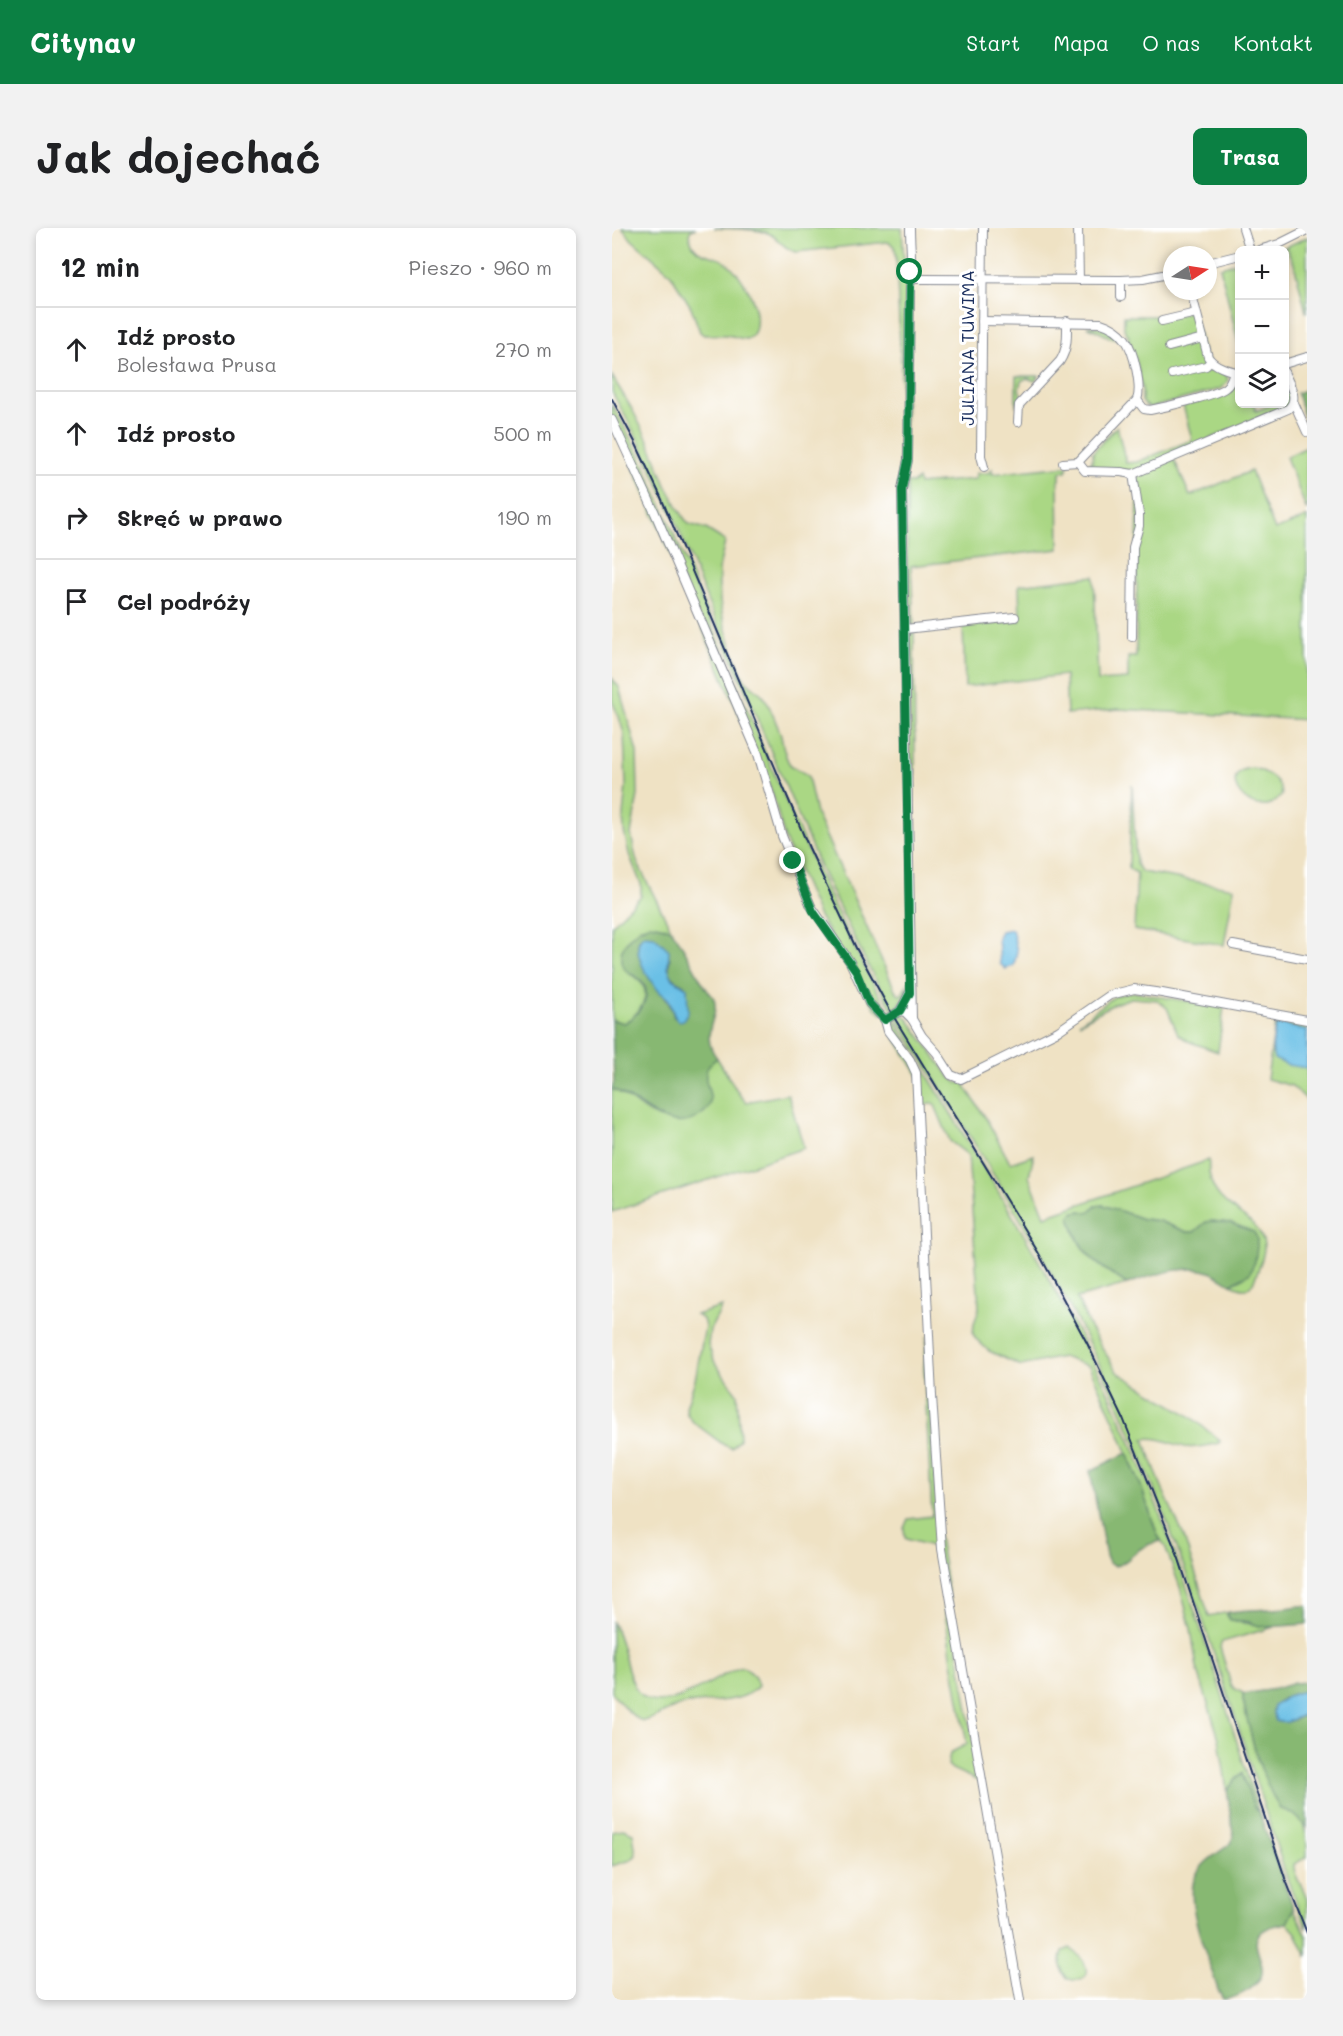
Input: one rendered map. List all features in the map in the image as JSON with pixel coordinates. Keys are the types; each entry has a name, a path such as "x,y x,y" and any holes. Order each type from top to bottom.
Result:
{"street":[{"path":"910,228 908,460 902,489 912,1018"},
{"name":"JULIANA TUWIMA","path":"983,228 981,456 984,467"},
{"path":"1078,228 1079,280"},
{"path":"1243,228 1249,246"},
{"path":"1272,246 1307,230"},
{"path":"1217,261 1235,256"},
{"path":"911,277 923,279 1120,280 1163,275"},
{"path":"1120,280 1120,297"},
{"path":"1193,300 1212,361 1221,368 1235,372"},
{"path":"1162,321 1196,313"},
{"path":"982,321 1101,323 1112,327 1124,338 1129,347 1139,383 1137,400 1078,462 1063,463"},
{"path":"1018,422 1019,405 1065,354 1067,321"},
{"path":"1169,347 1203,338"},
{"path":"1289,362 1307,357"},
{"path":"1172,374 1206,366 1212,361"},
{"path":"1137,400 1144,409 1150,411 1211,394 1225,388 1235,375"},
{"path":"1289,385 1307,432"},
{"path":"1078,462 1084,471 1133,474 1288,409 1294,403"},
{"path":"612,420 758,754 782,836 811,906 856,971 869,1003 885,1020 888,1030 913,1066 917,1081 932,1396 942,1549 1020,2000"},
{"path":"1132,637 1133,547 1139,526 1133,474"},
{"path":"904,629 1015,617"},
{"path":"1233,945 1307,958"},
{"path":"900,1011 912,1018 922,1036 951,1074 961,1079 1058,1031 1104,998 1123,990 1162,993 1307,1020"},
{"path":"885,1020 900,1011 910,993"}],"green space":[{"path":"622,228 696,228 689,234 695,248 727,263 739,275 749,291 756,317 752,336 744,339 725,335 704,335 700,332 691,307 670,273 632,240"},
{"path":"714,228 902,228 904,263 907,264 905,461 899,483 901,369 896,256 893,246 887,242 796,252 762,231"},
{"path":"1307,237 1307,312 1294,264 1289,254 1289,246"},
{"path":"1235,263 1235,329 1220,267"},
{"path":"1192,311 1205,358 1211,365 1226,373 1228,381 1220,389 1150,408 1142,401 1137,364 1129,337 1124,329 1124,316 1172,316"},
{"path":"1087,326 1104,328 1118,336 1113,339"},
{"path":"612,376 648,440 666,485 684,518 689,524 706,529 725,541 719,569 719,587 722,613 733,652 743,677 762,694 768,704 789,763 808,776 816,814 896,992 899,995 902,994 907,985 907,992 897,1008 892,1009 867,964 822,872 673,515 637,438 612,392"},
{"path":"1016,376 1039,376 1035,381 1027,378 1021,381 1019,389 1022,397 1016,405"},
{"path":"1235,380 1235,408 1255,408 1256,411 1264,408 1282,408 1133,472 1086,468 1083,463 1087,465 1092,462 1093,452 1117,426 1126,463 1137,462 1192,440 1183,405 1225,392"},
{"path":"1307,389 1307,426 1297,393"},
{"path":"612,404 640,456 663,508 797,826 856,951 889,1012 882,1014 875,1008 818,915 785,839 772,792 612,417"},
{"path":"1307,447 1307,511 1286,457"},
{"path":"1174,459 1190,496 1251,471 1275,530 1307,517 1307,720 1119,709 1067,714 1065,675 965,687 963,627 1020,621 1019,585 1094,576 1098,681 1128,679 1128,657 1136,657 1138,477"},
{"path":"1068,466 1066,471 1060,472 1058,481 1059,549 911,566 914,625 907,624 907,483 913,483 918,479 919,484 976,479 977,473 988,473 992,469 992,474"},
{"path":"909,633 914,633 915,775 911,819"},
{"path":"612,678 619,687 637,752 638,795 631,834 634,850 637,862 672,931 661,926 640,927 630,974 643,986 645,999 637,1012 624,1023 612,1020 612,925 641,896 641,884 629,854 624,831 626,786 624,734 612,701"},
{"path":"1253,768 1268,774 1279,785 1282,795 1271,804 1259,805 1249,802 1236,786 1236,777 1241,771"},
{"path":"1132,784 1136,864 1142,872 1234,888 1224,945 1134,930 1137,873 1129,869"},
{"path":"650,924 672,931 714,999 715,1006 709,1041 717,1058 706,1073 710,1101 708,1108 701,1115 689,1121 666,1120 612,1089 614,1081 612,1020 624,1023 629,1020 643,1005 646,993 641,981 623,967 621,953 627,940","holes":["639,939 670,958 671,975 684,985 674,1018 666,998 641,961 638,950"]},
{"path":"1132,992 1224,1007 1218,1052 1188,1041 1178,1034 1167,1008 1157,1000 1131,998 1114,1004 1079,1023 1115,996"},
{"path":"895,1015 906,1016 949,1076 957,1083 966,1082 965,1086 987,1120 1010,1163 1034,1155 1029,1176 1045,1216 1209,1160 1210,1177 1215,1190 1223,1201 1261,1234 1264,1245 1262,1258 1254,1281 1250,1287 1244,1288 1231,1284 1243,1278 1231,1223 1206,1222 1194,1232 1187,1232 1159,1221 1143,1219 1103,1205 1088,1213 1081,1211 1072,1213 1073,1226 1082,1247 1097,1263 1127,1284 1077,1298 1090,1328 1117,1372 1190,1416 1220,1441 1207,1446 1189,1447 1160,1439 1144,1439 1162,1488 1183,1534 1209,1616 1229,1612 1227,1615 1237,1622 1274,1627 1222,1642 1220,1647 1231,1685 1243,1693 1257,1759 1276,1802 1280,1809 1300,1820 1306,1832 1307,1857 1294,1864 1294,1869 1307,1900 1307,1929 1288,1881 1207,1632 1138,1449 1111,1389 1062,1293 1008,1199"},
{"path":"1276,1017 1307,1023 1307,1100 1292,1086 1267,1079"},
{"path":"893,1018 1042,1266 1121,1420 1179,1565 1259,1813 1254,1807 1242,1773 1227,1790 1219,1739 1197,1668 1191,1629 1180,1587 1165,1546 1157,1534 1141,1486 1089,1366 1062,1357 1021,1366 989,1351 973,1334 979,1308 968,1155 950,1141 934,1103 921,1106 919,1077 891,1031 889,1022"},
{"path":"717,1058 746,1102 788,1094 804,1148 612,1212 612,1089 653,1115 682,1122 706,1082 707,1068"},
{"path":"1103,1205 1143,1219 1159,1221 1187,1232 1194,1232 1206,1222 1231,1223 1254,1232 1257,1238 1255,1262 1249,1274 1231,1284 1210,1272 1190,1269 1157,1274 1127,1284 1098,1264 1084,1249 1078,1240 1070,1217 1072,1213 1081,1211 1088,1213 1095,1206"},
{"path":"722,1307 710,1330 708,1345 715,1363 737,1394 740,1439 732,1448 724,1445 693,1422 687,1414 686,1407 695,1380 705,1327 703,1319 696,1315"},
{"path":"927,1336 938,1531 980,1782 948,1765 950,1753 967,1744 952,1662 936,1547 905,1538 904,1528 908,1519 932,1516 924,1367"},
{"path":"1127,1453 1161,1541 1138,1550 1125,1561 1113,1566 1106,1556 1090,1471"},
{"path":"1307,1606 1307,1624 1259,1626 1249,1622 1230,1620 1227,1615 1229,1612"},
{"path":"612,1622 619,1637 631,1679 644,1698 656,1702 671,1700 742,1667 753,1674 758,1686 752,1692 733,1699 682,1705 646,1721 639,1720 612,1692"},
{"path":"1307,1682 1307,1693 1288,1696 1273,1709 1276,1721 1294,1720 1307,1713 1307,1828 1298,1818 1280,1809 1273,1796 1257,1756 1243,1694"},
{"path":"1242,1773 1294,1909 1287,1923 1270,1927 1260,1933 1257,1939 1262,1971 1259,1980 1240,1995 1223,1999 1198,1931 1192,1898 1193,1884 1204,1864 1232,1842 1227,1790"},
{"path":"623,1829 633,1833 636,1855 631,1860 612,1866 612,1831"},
{"path":"1294,1909 1307,1936 1307,1957 1296,1933 1287,1923"},
{"path":"1070,1948 1082,1960 1086,1970 1084,1976 1078,1980 1065,1975 1061,1966 1063,1951"}],"water":[{"path":"1012,929 1017,951 1014,965 1006,969 1000,964 998,937 1001,931"},
{"path":"643,935 654,936 669,950 668,968 673,979 687,988 688,1011 683,1020 676,1019 669,1000 654,985 645,971 638,948"},
{"path":"1278,1023 1307,1031 1307,1068 1287,1065 1274,1059 1273,1041"},
{"path":"1300,1692 1307,1693 1307,1713 1286,1723 1276,1721 1274,1706 1288,1696"}],"railway":[{"path":"612,399 660,495 809,848 856,948 892,1014 1038,1252 1087,1343 1123,1418 1179,1559 1285,1878 1307,1933"}],"route":[{"path":"793,861 813,911 856,971 869,1003 885,1020 900,1011 910,993 902,489 908,460 910,272"}]}
